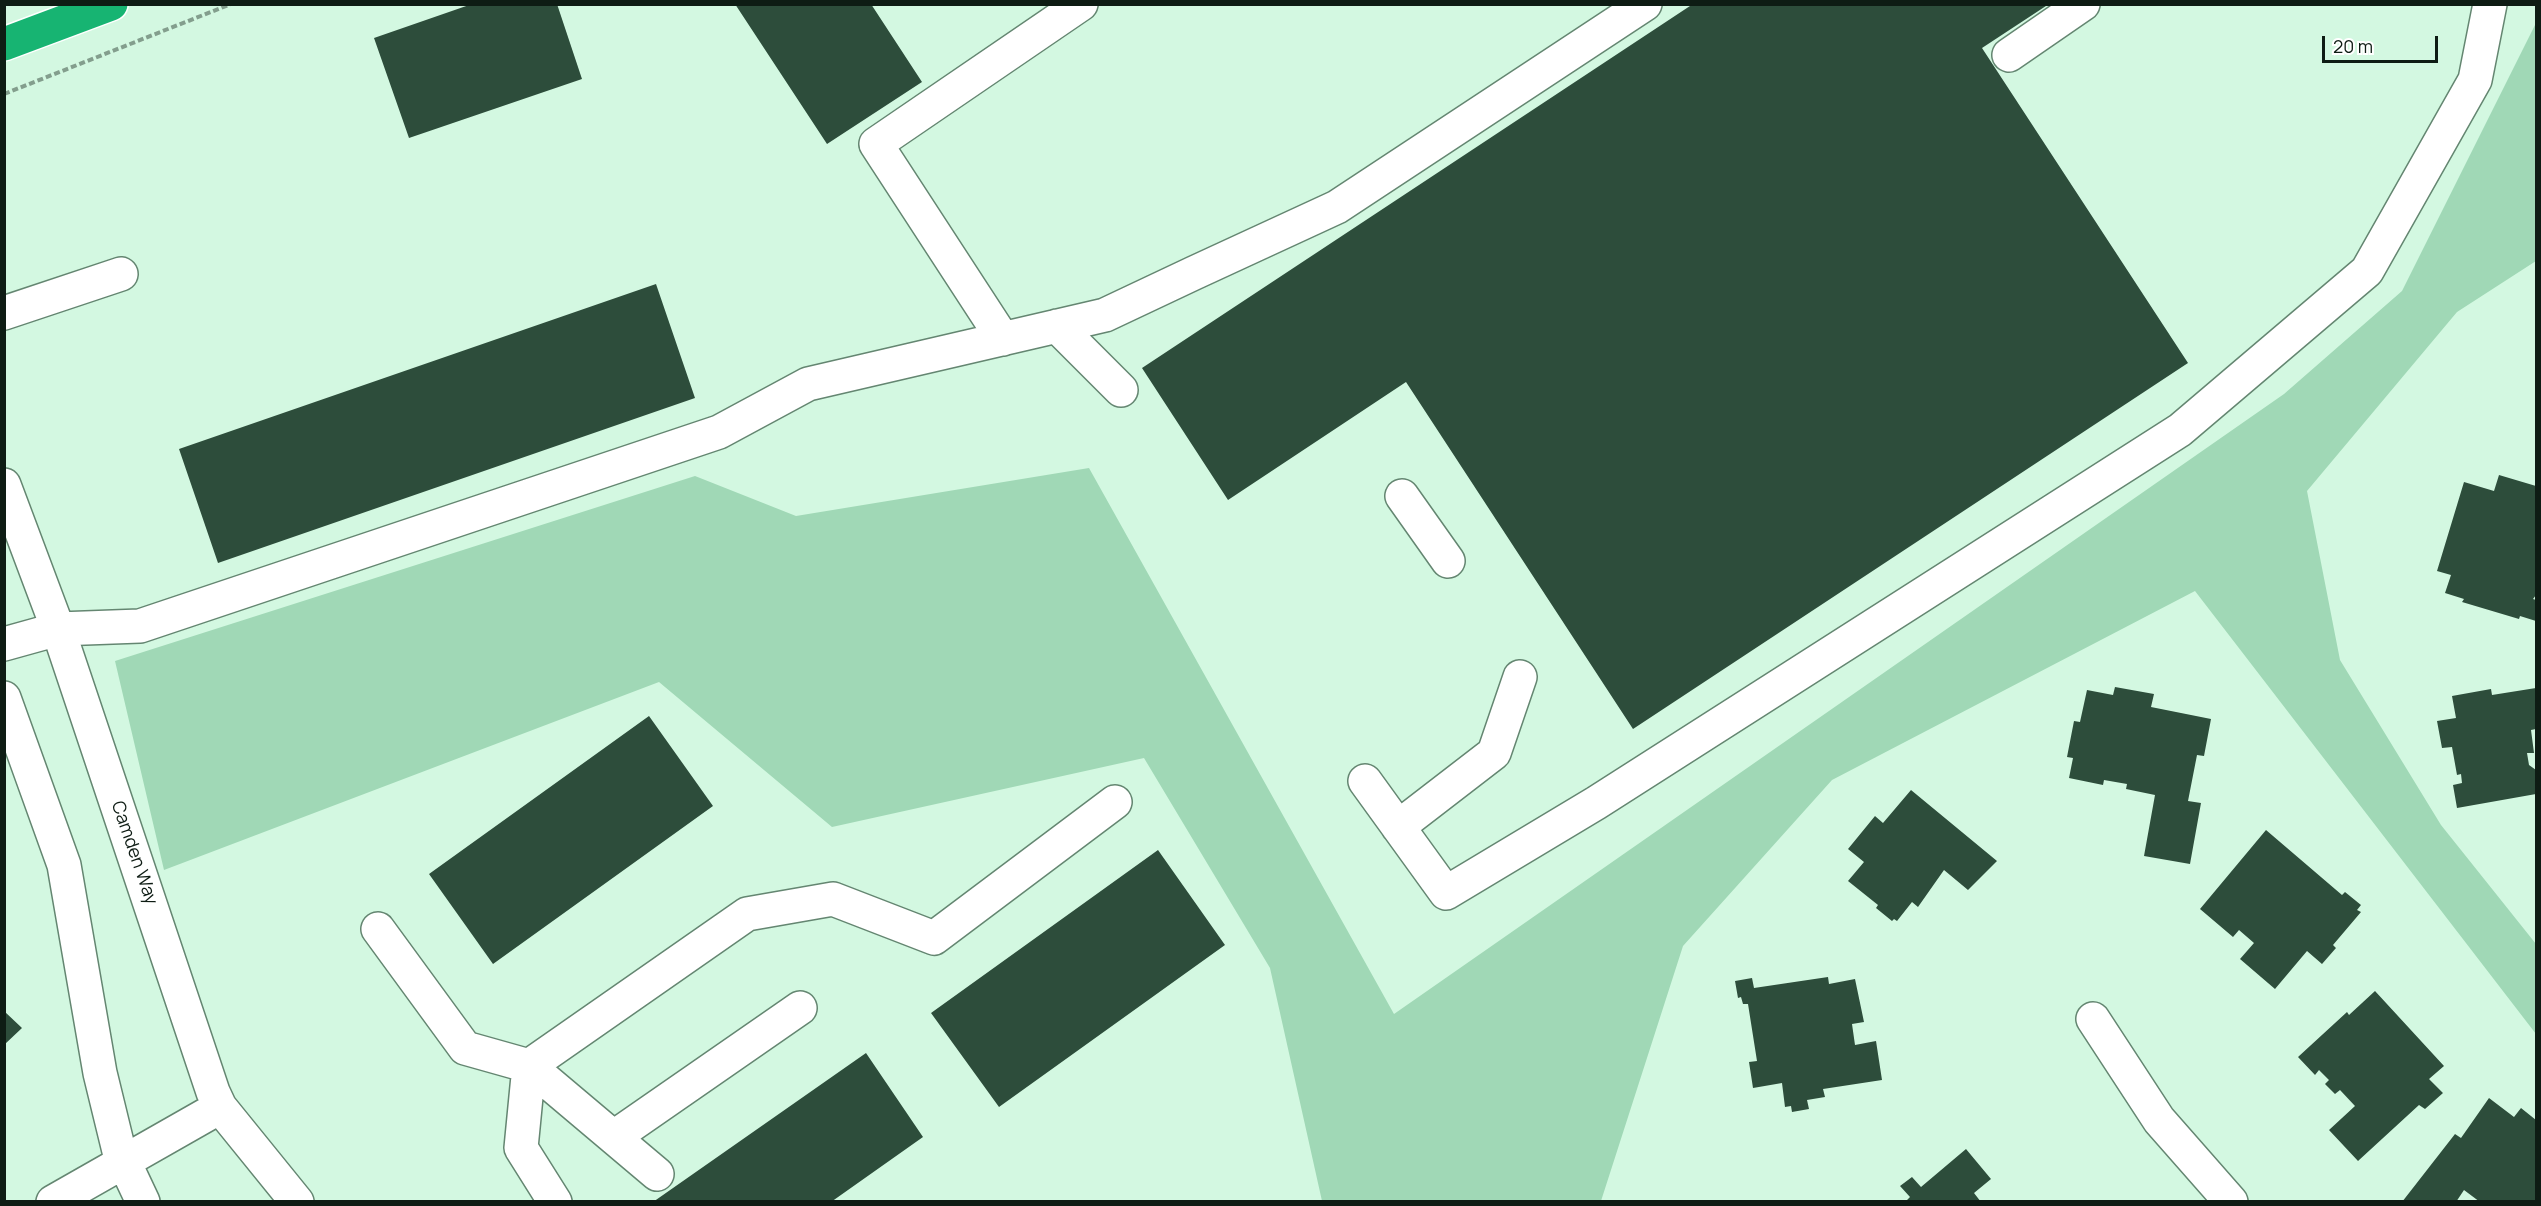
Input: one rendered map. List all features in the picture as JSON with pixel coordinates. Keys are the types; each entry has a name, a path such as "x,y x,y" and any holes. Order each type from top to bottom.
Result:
{"highway":[{"path":"4,44 111,4"}],"street":[{"path":"1004,339 876,144 1081,4"},
{"path":"4,644 58,629 140,626 719,432 808,384 1105,315 1337,207 1646,4"},
{"path":"2009,55 2083,4"},
{"path":"1365,781 1446,893 1596,803 2180,430 2367,271 2475,80 2490,4"},
{"path":"4,313 121,274"},
{"path":"1057,326 1121,390"},
{"name":"Camden Way","path":"4,485 58,629 220,1107 297,1202"},
{"path":"1402,496 1448,561"},
{"path":"1398,827 1494,753 1520,677"},
{"path":"4,698 64,865 100,1073 119,1151 142,1202"},
{"path":"555,1202 521,1148 530,1066 747,914 833,899 934,938 1115,802"},
{"path":"378,929 465,1048 530,1066 657,1174"},
{"path":"614,1137 800,1008"},
{"path":"2093,1019 2159,1119 2231,1202"},
{"path":"53,1202 220,1107"}],"path":[{"path":"4,94 231,4"}],"green space":[{"path":"2536,23 2536,261 2457,312 2307,491 2340,660 2441,825 2536,944 2536,1034 2195,591 1832,780 1683,946 1601,1201 1322,1201 1270,968 1144,758 832,827 659,682 164,870 115,661 695,476 796,516 1089,468 1394,1014 2284,394 2402,291"}],"building":[{"path":"472,4 557,4 582,79 409,138 374,38"},
{"path":"735,4 871,4 922,82 827,144"},
{"path":"1693,4 2049,4 1982,48 2188,363 1633,729 1406,382 1228,500 1142,368"},
{"path":"656,284 695,398 218,563 179,449"},
{"path":"2499,475 2536,486 2536,595 2533,599 2536,600 2536,621 2520,616 2519,619 2462,602 2464,599 2445,593 2451,575 2437,571 2464,482 2494,491"},
{"path":"2115,687 2154,694 2151,707 2211,719 2204,756 2197,755 2188,801 2201,803 2190,864 2144,856 2155,795 2126,789 2127,784 2104,780 2103,785 2069,778 2073,758 2067,757 2074,721 2080,722 2087,690 2113,695"},
{"path":"2536,688 2536,729 2531,730 2534,753 2527,753 2529,765 2536,770 2536,794 2457,808 2453,785 2462,783 2461,774 2457,775 2452,747 2442,748 2437,721 2456,718 2452,696 2491,689 2492,695"},
{"path":"649,716 713,806 493,964 429,874"},
{"path":"1911,790 1997,861 1968,890 1944,870 1918,907 1912,902 1897,921 1894,919 1892,921 1876,908 1878,905 1848,881 1864,862 1848,849 1875,816 1883,823"},
{"path":"2266,830 2342,895 2345,892 2361,905 2357,910 2361,912 2333,945 2336,948 2322,964 2307,951 2275,989 2240,959 2254,943 2239,930 2233,937 2200,909"},
{"path":"1158,850 1225,945 999,1107 931,1013"},
{"path":"1828,977 1829,984 1855,979 1864,1022 1852,1024 1855,1045 1876,1041 1882,1080 1823,1089 1825,1097 1807,1100 1809,1109 1792,1112 1791,1106 1785,1107 1782,1083 1753,1088 1749,1062 1757,1061 1748,1004 1743,1004 1741,997 1738,998 1735,981 1752,978 1754,988"},
{"path":"2375,991 2444,1066 2429,1079 2443,1093 2425,1109 2419,1105 2358,1161 2329,1130 2355,1106 2340,1090 2335,1094 2325,1084 2329,1080 2319,1070 2315,1075 2298,1057 2347,1012 2349,1015"},
{"path":"4,1011 22,1028 4,1045"},
{"path":"866,1053 923,1137 831,1202 653,1202"},
{"path":"2489,1098 2514,1117 2521,1108 2536,1120 2536,1202 2480,1202 2464,1190 2456,1202 2402,1202 2455,1134 2461,1138"},
{"path":"1966,1149 1991,1179 1974,1193 1981,1202 1905,1202 1910,1197 1900,1186 1912,1177 1921,1187"}]}
